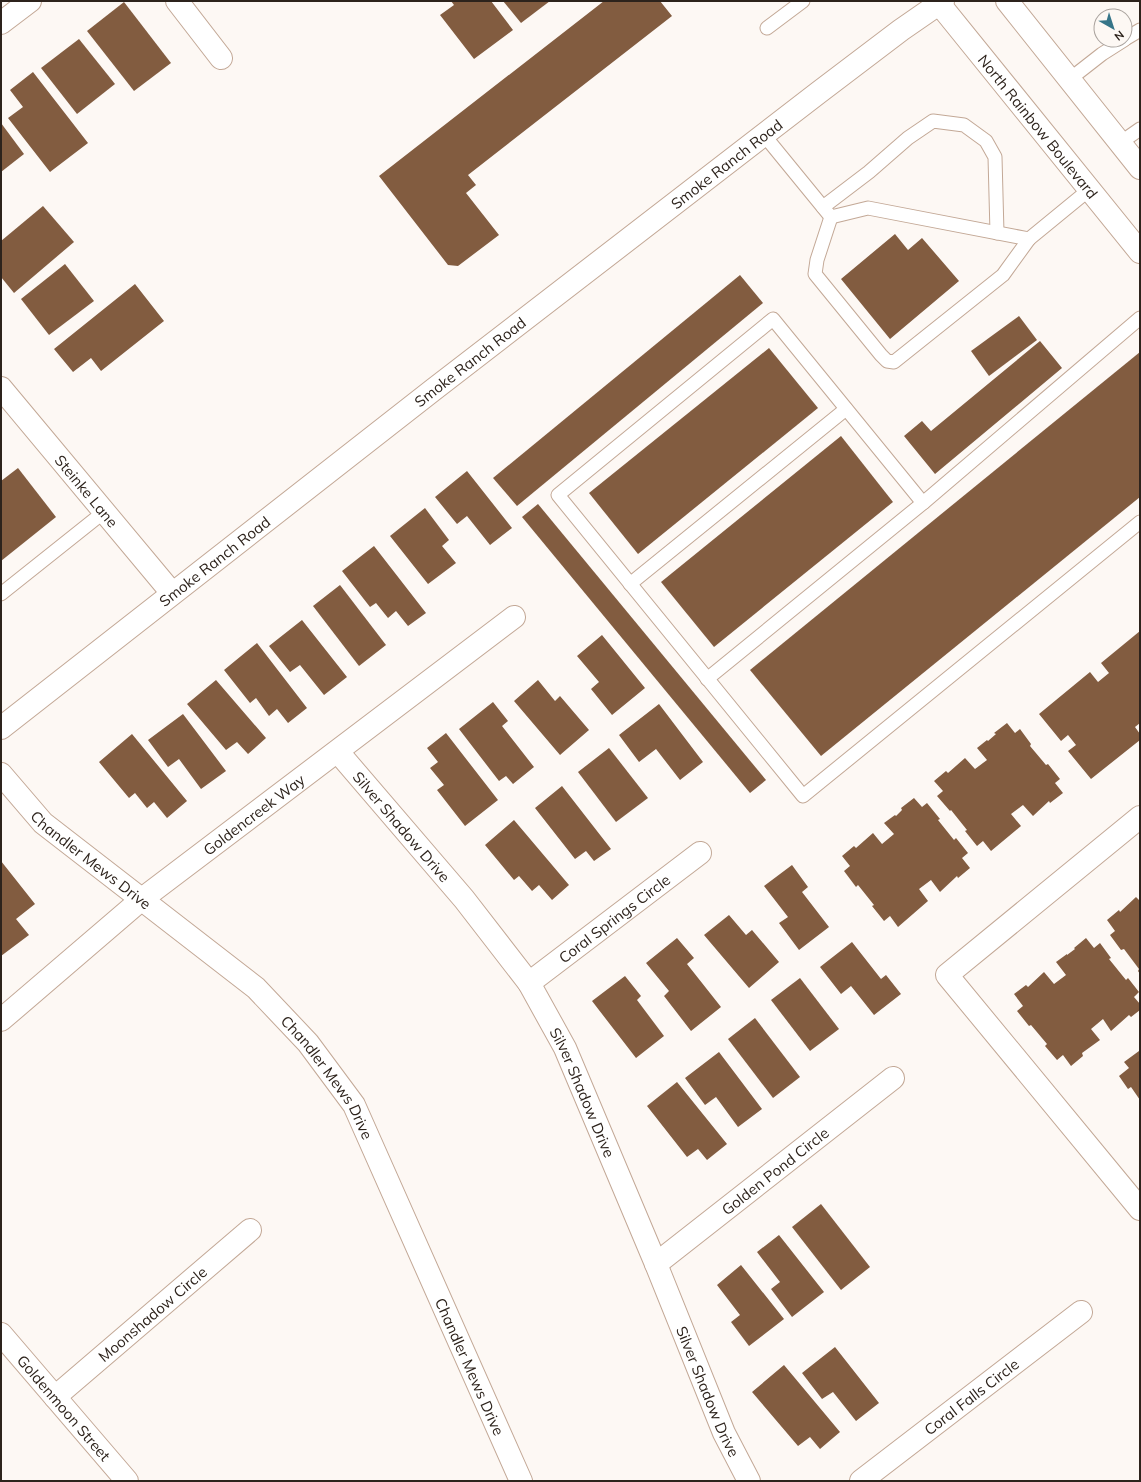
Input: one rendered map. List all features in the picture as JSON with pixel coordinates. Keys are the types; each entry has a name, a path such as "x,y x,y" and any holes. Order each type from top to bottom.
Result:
{"street":[{"path":"1,23 30,1"},
{"path":"177,1 221,58"},
{"path":"1007,1 1140,168"},
{"name":"Smoke Ranch Road","path":"1,728 172,593 764,135 940,2"},
{"name":"North Rainbow Boulevard","path":"940,2 1140,252"},
{"name":"Steinke Lane","path":"1,388 172,593"},
{"name":"Goldencreek Way","path":"1,1020 142,899 338,752 514,617"},
{"name":"Silver Shadow Drive","path":"338,752 464,899 529,983 565,1048 656,1264 724,1433 749,1481"},
{"name":"Chandler Mews Drive","path":"1,774 43,823 256,988 308,1043 354,1106 520,1481"},
{"path":"1140,817 947,975 1140,1209"},
{"name":"Coral Springs Circle","path":"529,983 700,853"},
{"name":"Golden Pond Circle","path":"656,1264 892,1078"},
{"name":"Moonshadow Circle","path":"55,1397 250,1230"},
{"name":"Coral Falls Circle","path":"861,1481 1080,1312"},
{"name":"Goldenmoon Street","path":"1,1334 127,1481"}],"lane":[{"path":"767,28 803,1"},
{"path":"1070,79 1111,48"},
{"path":"997,233 995,157 986,141 964,125 933,121 908,138 869,172 827,212 816,260 815,274 881,355 887,361 894,362 1003,275 1029,239 1090,189"},
{"path":"1120,143 1140,129"},
{"path":"764,135 827,212"},
{"path":"827,212 868,208 1029,239"},
{"path":"707,679 923,503 1140,318"},
{"path":"923,503 773,319 558,495 803,796 1140,522"},
{"path":"630,584 846,408"},
{"path":"1,594 104,512"}],"building":[{"path":"451,1 491,1 513,30 474,59 440,15 454,5"},
{"path":"503,1 550,1 521,23"},
{"path":"604,1 660,1 672,16 468,175 476,185 466,193 499,235 458,266 448,265 379,176"},
{"path":"124,2 171,63 134,91 87,31"},
{"path":"79,39 115,84 77,114 41,68"},
{"path":"33,72 88,143 50,172 8,118 23,107 10,90"},
{"path":"1,123 24,154 1,172"},
{"path":"43,206 74,242 14,293 1,277 1,241"},
{"path":"895,234 908,250 922,238 959,281 890,339 841,279"},
{"path":"65,264 94,301 49,335 21,299"},
{"path":"740,275 763,303 517,506 493,478"},
{"path":"135,284 164,321 101,371 91,358 73,372 54,349"},
{"path":"1019,316 1037,340 989,376 971,351"},
{"path":"1040,341 1062,368 935,474 904,436 922,421 931,431"},
{"path":"769,348 818,408 638,554 589,493"},
{"path":"1140,352 1140,497 821,756 750,670"},
{"path":"841,436 893,502 714,647 661,582"},
{"path":"18,468 56,517 1,561 1,481"},
{"path":"467,471 512,528 490,545 467,516 457,524 435,497"},
{"path":"538,504 766,780 750,793 522,517"},
{"path":"425,508 449,540 442,546 456,563 428,584 390,536"},
{"path":"374,546 426,613 408,626 396,611 388,618 376,603 370,607 342,571"},
{"path":"340,585 386,645 359,666 313,606"},
{"path":"302,620 347,677 324,695 300,665 290,672 269,646"},
{"path":"1140,631 1140,723 1135,727 1140,734 1140,740 1091,779 1068,751 1076,745 1068,735 1061,741 1039,714 1090,672 1098,682 1109,673 1101,663"},
{"path":"602,635 645,688 612,715 591,689 599,682 577,656"},
{"path":"257,643 307,708 288,723 277,709 269,716 256,698 250,703 224,670"},
{"path":"216,680 266,738 248,754 237,742 226,750 187,704"},
{"path":"538,680 555,701 560,696 589,730 560,755 514,701"},
{"path":"493,702 508,721 502,726 534,767 513,784 506,776 499,781 459,729"},
{"path":"659,704 703,762 680,780 656,749 639,762 619,735"},
{"path":"183,714 226,771 201,789 179,759 168,767 148,740"},
{"path":"1007,723 1015,733 1020,729 1031,744 1030,746 1046,765 1048,764 1060,779 1055,783 1063,793 1050,803 1049,801 1033,816 1023,805 1011,814 1021,826 991,851 983,841 977,846 965,831 967,830 951,810 950,811 937,796 943,791 934,781 946,771 948,773 965,758 975,769 987,760 977,748 987,740 988,741 996,734 994,733"},
{"path":"446,733 498,800 465,826 437,790 444,785 430,768 438,762 427,748"},
{"path":"132,734 187,801 167,818 154,802 147,808 135,793 129,798 99,762"},
{"path":"609,748 648,798 616,822 578,772"},
{"path":"562,786 611,849 594,861 586,851 575,859 535,808"},
{"path":"914,798 922,807 927,803 954,840 956,838 968,853 962,858 970,868 958,878 957,876 940,892 931,880 919,889 928,901 898,927 890,916 884,921 872,906 874,905 858,885 856,887 844,871 850,866 842,856 854,846 856,848 873,833 882,844 894,834 884,823 895,815 896,816 902,810 901,808"},
{"path":"514,820 569,885 552,900 539,885 532,891 519,876 514,880 485,845"},
{"path":"1,861 35,904 16,919 29,935 1,956"},
{"path":"792,865 808,887 802,892 829,927 799,950 779,923 788,917 764,886"},
{"path":"1136,897 1140,901 1140,974 1138,971 1139,969 1124,949 1121,950 1110,935 1115,931 1107,920 1119,910 1120,912"},
{"path":"729,915 746,935 752,930 779,962 749,988 704,935"},
{"path":"677,938 694,958 687,964 721,1007 691,1031 664,996 669,991 646,963"},
{"path":"1086,938 1094,948 1100,943 1111,958 1109,959 1126,980 1128,978 1139,992 1134,997 1140,1004 1140,1010 1131,1017 1129,1015 1111,1031 1103,1019 1091,1029 1100,1040 1082,1053 1083,1056 1071,1066 1063,1055 1057,1060 1045,1046 1047,1044 1031,1025 1029,1026 1017,1011 1023,1006 1014,994 1026,985 1028,987 1044,972 1054,984 1066,975 1056,962 1075,949 1074,948"},
{"path":"852,942 881,979 886,975 901,994 874,1015 851,986 841,994 820,967"},
{"path":"625,976 641,996 637,1000 664,1036 636,1058 592,1001"},
{"path":"800,978 839,1029 810,1051 771,1000"},
{"path":"755,1018 800,1077 773,1098 728,1039"},
{"path":"1139,1051 1140,1100 1131,1087 1128,1089 1119,1076 1129,1068 1124,1062"},
{"path":"719,1052 762,1109 738,1127 716,1097 705,1105 685,1078"},
{"path":"677,1082 727,1144 707,1160 698,1149 687,1157 647,1106"},
{"path":"821,1204 870,1267 841,1290 792,1227"},
{"path":"779,1235 824,1292 792,1317 771,1289 780,1282 757,1252"},
{"path":"741,1265 784,1319 749,1346 731,1322 740,1315 717,1285"},
{"path":"835,1347 879,1403 856,1421 833,1392 822,1399 802,1373"},
{"path":"784,1365 840,1432 820,1449 810,1437 798,1446 752,1392"}]}
